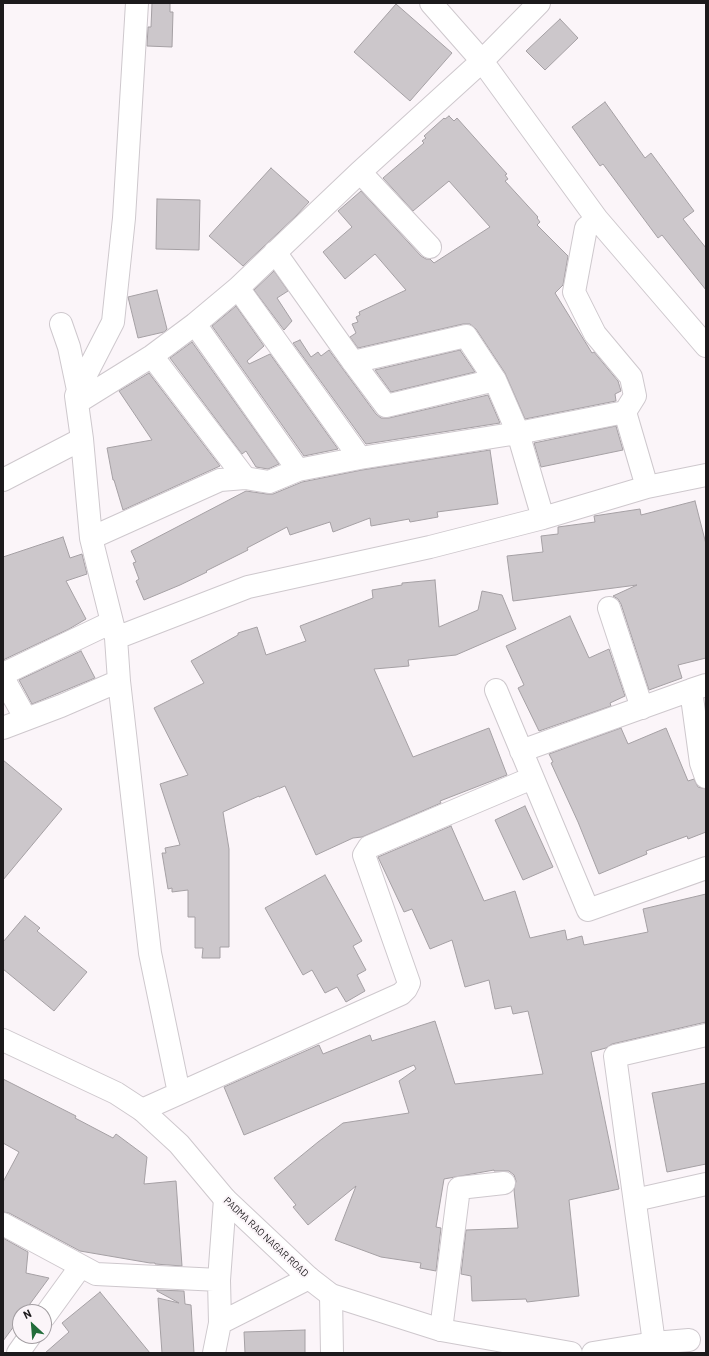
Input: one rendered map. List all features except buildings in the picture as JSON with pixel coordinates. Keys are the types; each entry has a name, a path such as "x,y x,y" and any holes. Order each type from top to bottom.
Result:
{"street":[{"path":"78,396 113,322 124,218 137,3"},
{"path":"431,3 482,61 597,219 706,346"},
{"path":"78,396 152,356 196,324 238,288 360,172 482,61 539,3"},
{"path":"360,172 430,247"},
{"path":"91,538 220,480 245,478 269,482 298,470 360,458 518,434 625,412 635,396 631,377 595,334 574,292 586,228 597,219"},
{"path":"275,252 386,406 495,380"},
{"path":"238,288 360,458"},
{"path":"61,324 69,347 78,396 91,538 114,630 150,953 179,1093"},
{"path":"196,324 298,470"},
{"path":"353,362 466,336 495,380 518,434 543,518"},
{"path":"152,356 245,478"},
{"path":"625,412 647,488"},
{"path":"3,480 82,439"},
{"path":"3,674 114,630 248,587 430,547 543,518 647,488 706,475"},
{"path":"609,608 642,708"},
{"path":"3,678 26,720"},
{"path":"3,728 26,720 119,681"},
{"path":"521,751 698,688 701,763 706,777"},
{"path":"496,690 588,910 706,868"},
{"path":"142,1110 401,994 409,983 364,855 369,847 532,778"},
{"path":"654,1343 615,1056 706,1036"},
{"name":"PADMA RAO NAGAR ROAD","path":"3,1040 116,1093 142,1110 179,1144 225,1199 309,1278 331,1296 442,1330 571,1353"},
{"path":"442,1330 460,1188 504,1183"},
{"path":"635,1200 706,1184"},
{"path":"214,1353 220,1323 219,1280 225,1199"},
{"path":"3,1224 96,1274 219,1280"},
{"path":"52,1306 81,1266"},
{"path":"220,1323 309,1278"},
{"path":"331,1296 332,1353"},
{"path":"593,1353 654,1343 694,1343"},
{"path":"18,1353 24,1344"}]}
